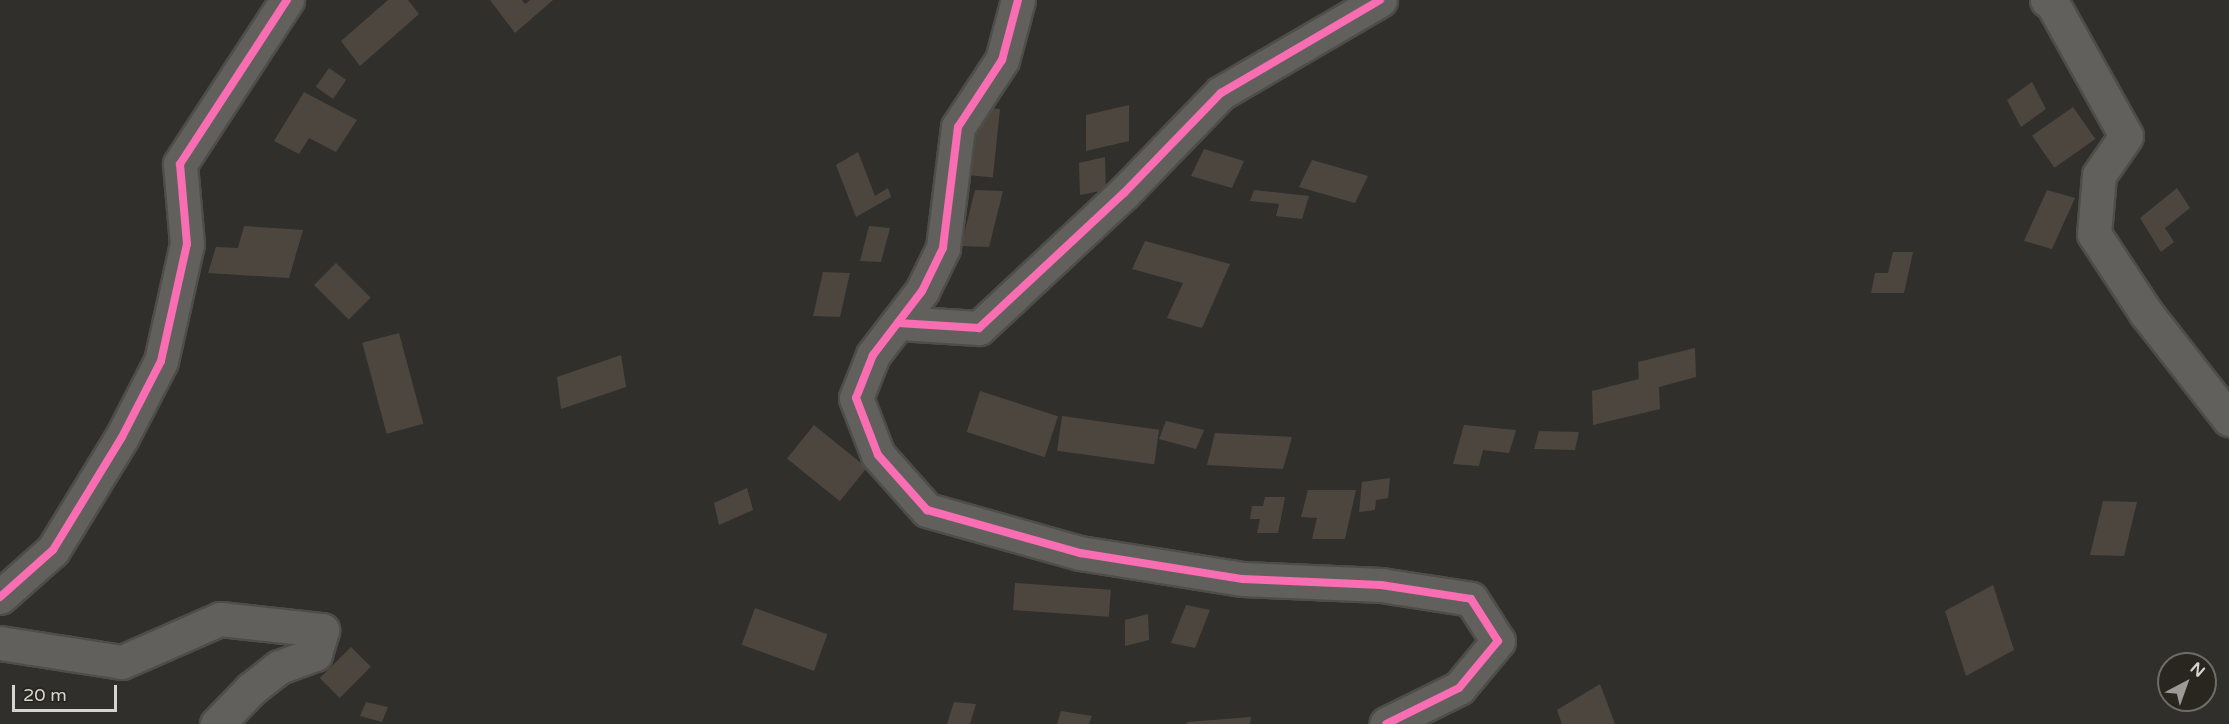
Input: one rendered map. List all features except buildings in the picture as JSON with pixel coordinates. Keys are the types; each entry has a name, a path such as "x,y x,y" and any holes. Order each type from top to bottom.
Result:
{"street":[{"path":"0,597 53,550 122,436 160,362 187,244 180,164 287,0"},
{"path":"1018,0 1002,60 958,127 943,248 922,291 873,355 856,398 878,455 927,510 1080,554 1243,579 1381,585 1471,599 1498,642 1459,688 1386,724"},
{"path":"898,323 979,328 1124,194 1221,93 1380,0"},
{"path":"2047,0 2051,1 2126,136 2099,176 2094,234 2146,313 2229,419"},
{"path":"0,643 122,662 220,619 322,630 315,654 279,667 251,688 217,724"}],"cycle path":[{"path":"0,597 53,550 122,437 161,361 187,244 180,164 287,0"},
{"path":"1018,0 1002,60 958,127 943,248 922,291 873,355 856,398 878,455 927,510 1080,553 1243,579 1381,585 1471,599 1498,641 1459,688 1386,724"},
{"path":"898,323 979,328 1124,193 1221,93 1380,0"}]}
